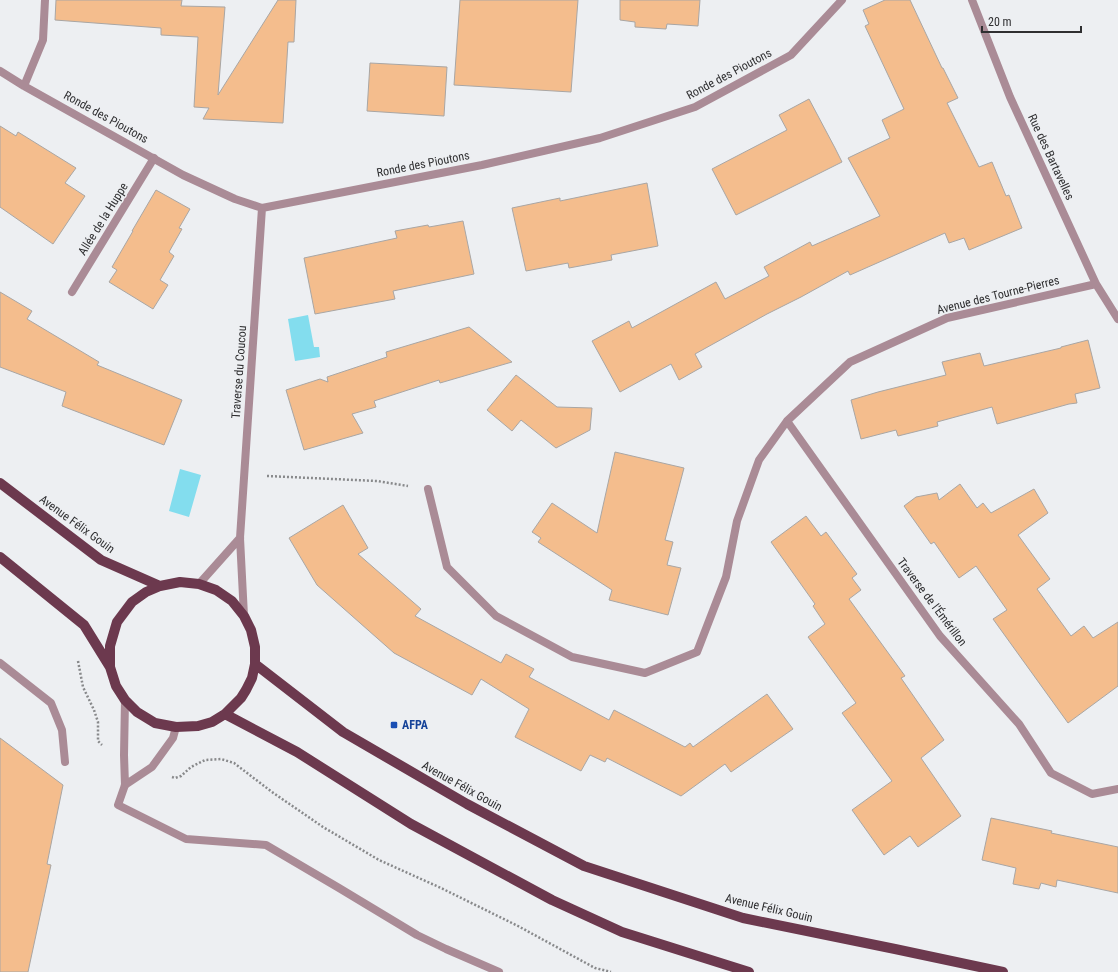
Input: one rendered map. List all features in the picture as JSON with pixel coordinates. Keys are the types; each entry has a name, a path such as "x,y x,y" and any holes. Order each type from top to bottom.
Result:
{"main road":[{"name":"Avenue Félix Gouin","path":"0,483 101,560 160,586"},
{"path":"0,557 84,625 110,667 116,686 125,700 137,712 155,723 176,728 198,726 212,722 224,714 241,698 252,678 255,664 255,647 251,630 244,616 232,601 216,590 198,584 180,582 160,586 146,592 132,602 117,622 110,646 110,667"},
{"name":"Avenue Félix Gouin","path":"255,664 343,732 467,804 584,866 743,918 895,948 1003,972"},
{"path":"224,714 297,752 411,824 552,900 622,932 749,972"}],"street":[{"path":"24,86 43,40 45,0"},
{"name":"Ronde des Pioutons","path":"0,71 24,86 184,175 229,196 262,208 482,165 600,138 695,107 791,55 842,0"},
{"name":"Rue des Bartavelles","path":"972,0 1010,97 1096,284 1118,319"},
{"name":"Allée de la Huppe","path":"72,292 154,158"},
{"name":"Traverse du Coucou","path":"244,616 240,538 262,208"},
{"name":"Avenue des Tourne-Pierres","path":"428,489 447,567 496,616 572,657 646,673 697,652 726,577 737,521 759,460 787,421 850,362 947,318 1096,284"},
{"name":"Traverse de l'Émérillon","path":"787,421 940,636 1019,724 1051,774 1092,794 1118,789"},
{"path":"198,584 240,538"},
{"path":"0,663 51,703 62,730 65,762"},
{"path":"125,700 125,785 118,805 186,839 266,845 417,935 499,972"},
{"path":"125,785 152,768 173,738 176,728"}],"path":[{"path":"267,476 377,481 428,489"},
{"path":"78,661 83,687 98,722 98,741 103,746"},
{"path":"175,778 181,776 190,767 205,760 221,759 234,763 272,792 323,827 379,860 494,914 595,968 611,972"}],"water":[{"path":"308,315 314,347 319,347 320,357 295,361 288,319"},
{"path":"180,469 201,475 189,517 169,511"}],"building":[{"path":"56,0 182,0 181,6 225,7 218,95 278,0 296,0 294,42 288,42 283,123 203,119 209,108 194,107 198,37 161,35 161,28 55,20"},
{"path":"460,0 578,0 571,92 454,85"},
{"path":"620,0 700,0 698,26 667,24 666,29 635,27 635,22 620,20"},
{"path":"885,0 910,0 958,98 947,103 979,167 992,162 1006,196 1009,195 1022,228 969,250 964,238 949,243 945,233 850,275 848,271 695,354 702,367 679,380 671,364 620,392 592,341 629,321 632,328 716,282 725,299 769,276 764,267 810,242 812,246 880,216 848,158 890,138 882,120 904,109 865,26 869,24 863,10"},
{"path":"370,63 447,67 444,116 367,111"},
{"path":"809,99 842,162 736,215 712,169 787,130 779,115"},
{"path":"0,126 16,136 18,132 76,168 65,183 85,196 53,244 0,207"},
{"path":"647,183 658,246 611,255 612,260 569,268 568,263 526,271 512,208 560,198 560,201"},
{"path":"156,190 190,209 179,228 182,229 169,252 174,256 160,280 168,285 153,309 109,282 117,270 112,267"},
{"path":"463,221 474,274 393,291 395,299 315,314 304,258 397,238 395,231"},
{"path":"0,292 32,311 27,319 99,362 97,365 182,400 164,445 62,406 66,392 0,367"},
{"path":"469,327 512,362 440,383 439,380 374,401 376,407 352,414 363,433 304,450 286,390 320,379 328,382 327,377 387,357 386,352"},
{"path":"1088,340 1100,388 1075,394 1077,403 997,424 992,407 937,422 938,426 898,436 896,430 861,439 851,400 946,375 942,362 980,353 984,366 1061,348"},
{"path":"516,375 557,407 592,408 590,430 556,448 521,420 512,431 487,410"},
{"path":"615,452 684,468 665,540 673,542 667,565 681,568 668,615 609,600 612,590 538,542 541,538 532,532 552,503 597,533"},
{"path":"960,484 977,508 983,503 991,513 1034,489 1048,513 1018,535 1050,579 1037,589 1071,636 1084,626 1093,638 1118,622 1118,686 1068,723 993,619 1007,610 976,566 959,578 934,542 931,544 904,506 916,497 937,493 939,500"},
{"path":"343,505 368,548 358,554 421,609 415,616 501,663 506,654 534,669 529,677 609,720 614,710 685,747 690,743 693,747 767,694 793,729 731,772 725,764 681,796 607,758 605,762 590,755 581,771 515,737 529,709 481,679 472,695 394,653 317,585 289,538"},
{"path":"806,516 821,536 826,532 857,574 852,578 861,590 849,599 905,676 901,678 944,740 921,758 961,816 918,847 910,836 884,855 852,810 892,781 842,713 856,703 808,637 825,624 813,606 815,604 771,542"},
{"path":"0,738 63,785 47,864 51,865 28,972 0,972"},
{"path":"991,818 1052,831 1051,833 1118,847 1118,893 1057,880 1056,887 1041,883 1039,889 1013,884 1016,868 982,860"}],"place":[{"name":"AFPA","path":"394,725"}]}
